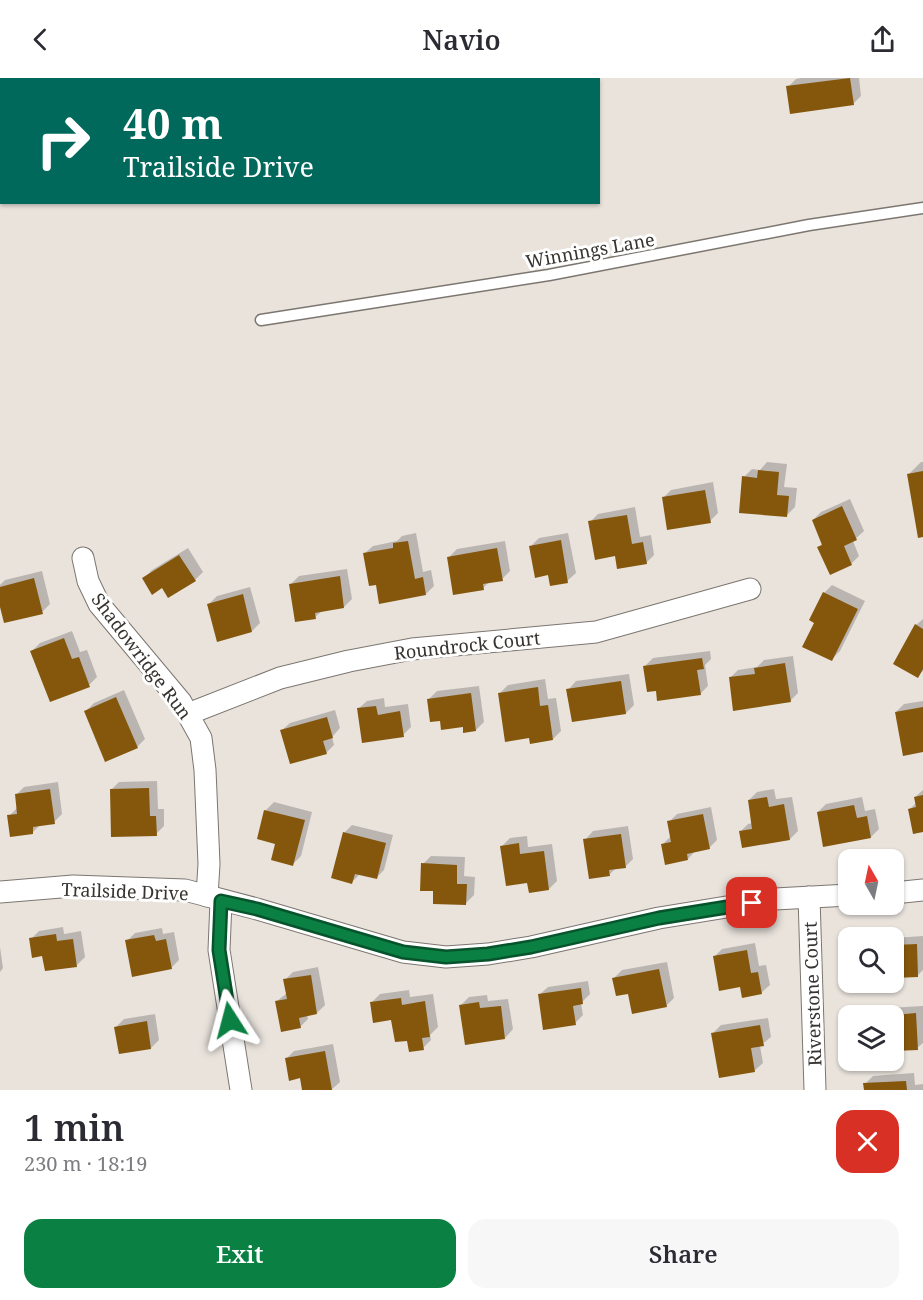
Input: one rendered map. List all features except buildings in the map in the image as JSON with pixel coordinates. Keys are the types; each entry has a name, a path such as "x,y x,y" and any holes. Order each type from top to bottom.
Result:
{"street":[{"name":"Shadowridge Run","path":"83,558 88,581 99,604 181,702 201,738 205,770 209,864 219,950 242,1090"},
{"name":"Roundrock Court","path":"188,714 280,678 349,661 412,649 596,632 750,589"},
{"name":"Trailside Drive","path":"0,892 73,886 185,890 403,952 446,957 488,954 531,947 659,918 775,899 838,896"},
{"path":"904,891 923,890"},
{"name":"Riverstone Court","path":"809,897 815,1090"}],"lane":[{"name":"Winnings Lane","path":"261,320 549,276 809,225 923,208"}],"route":[{"path":"230,1020 219,950 221,901 257,909 403,952 446,957 488,954 531,947 659,918 752,903"}]}
